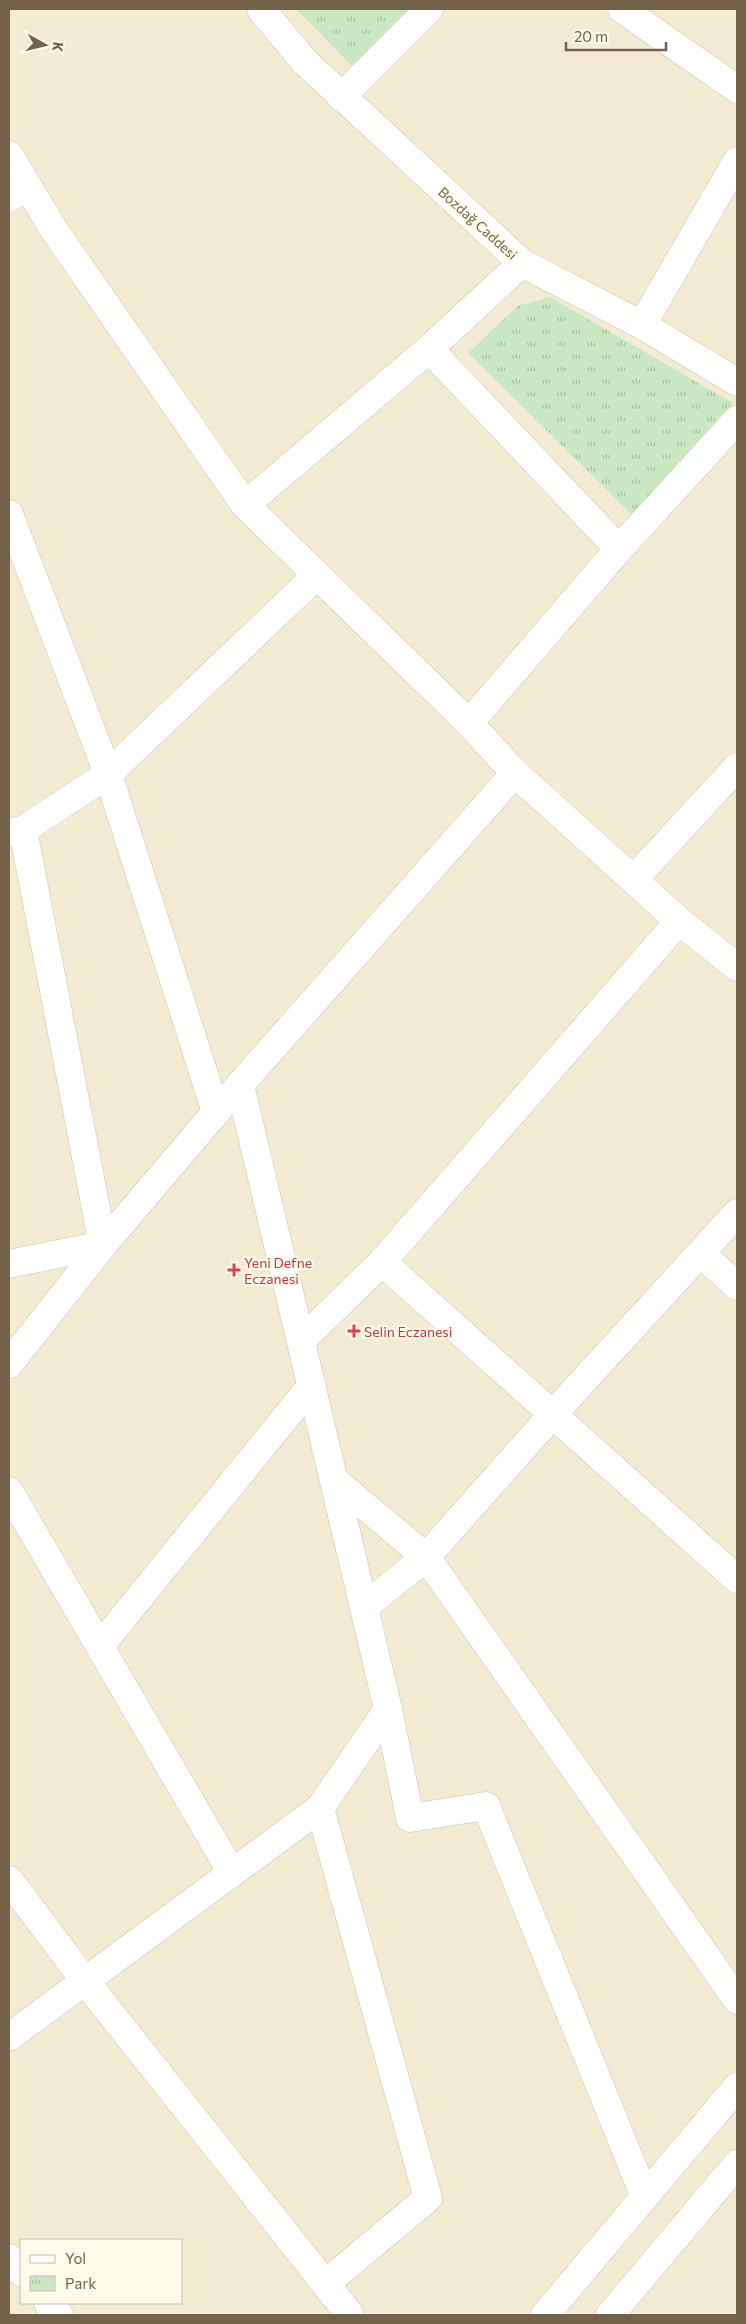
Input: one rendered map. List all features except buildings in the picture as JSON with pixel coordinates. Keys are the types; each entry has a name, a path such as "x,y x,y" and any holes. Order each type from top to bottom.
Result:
{"street":[{"name":"Bozdağ Caddesi","path":"260,9 304,61 341,98 522,263 642,325 737,382"},
{"path":"341,98 429,9"},
{"path":"622,9 737,89"},
{"path":"9,155 18,192 54,230 245,505 469,723 515,774 679,920 737,967"},
{"path":"642,325 737,161"},
{"path":"245,505 429,349 522,263"},
{"path":"429,349 619,549"},
{"path":"469,723 619,549 737,420"},
{"path":"9,514 108,774 216,1112"},
{"path":"103,1245 16,831 108,774 316,576"},
{"path":"633,880 737,767"},
{"path":"9,1364 103,1245 216,1112 515,774"},
{"path":"302,1340 382,1262 679,920"},
{"path":"240,1085 335,1480 388,1709 410,1818 486,1806 645,2197"},
{"path":"364,1607 426,1557 553,1414 737,1213"},
{"path":"9,1264 103,1245"},
{"path":"700,1253 737,1286"},
{"path":"382,1262 737,1579"},
{"path":"100,1646 312,1384"},
{"path":"335,1480 426,1557 737,2000"},
{"path":"9,1492 232,1873"},
{"path":"9,2037 320,1808 388,1709"},
{"path":"320,1808 428,2198 325,2284"},
{"path":"9,1880 85,1981 350,2315"},
{"path":"545,2315 737,2087"},
{"path":"610,2315 737,2164"},
{"path":"9,2258 20,2271"},
{"path":"49,2304 59,2315"}],"shaded area":[{"path":"9,9 737,9 737,2315 9,2315"}],"green space":[{"path":"296,9 412,9 354,68"},
{"path":"550,297 733,403 632,515 468,353 518,306"}],"place":[{"name":"Yeni Defne Eczanesi","path":"234,1270"},
{"name":"Selin Eczanesi","path":"354,1331"}]}
